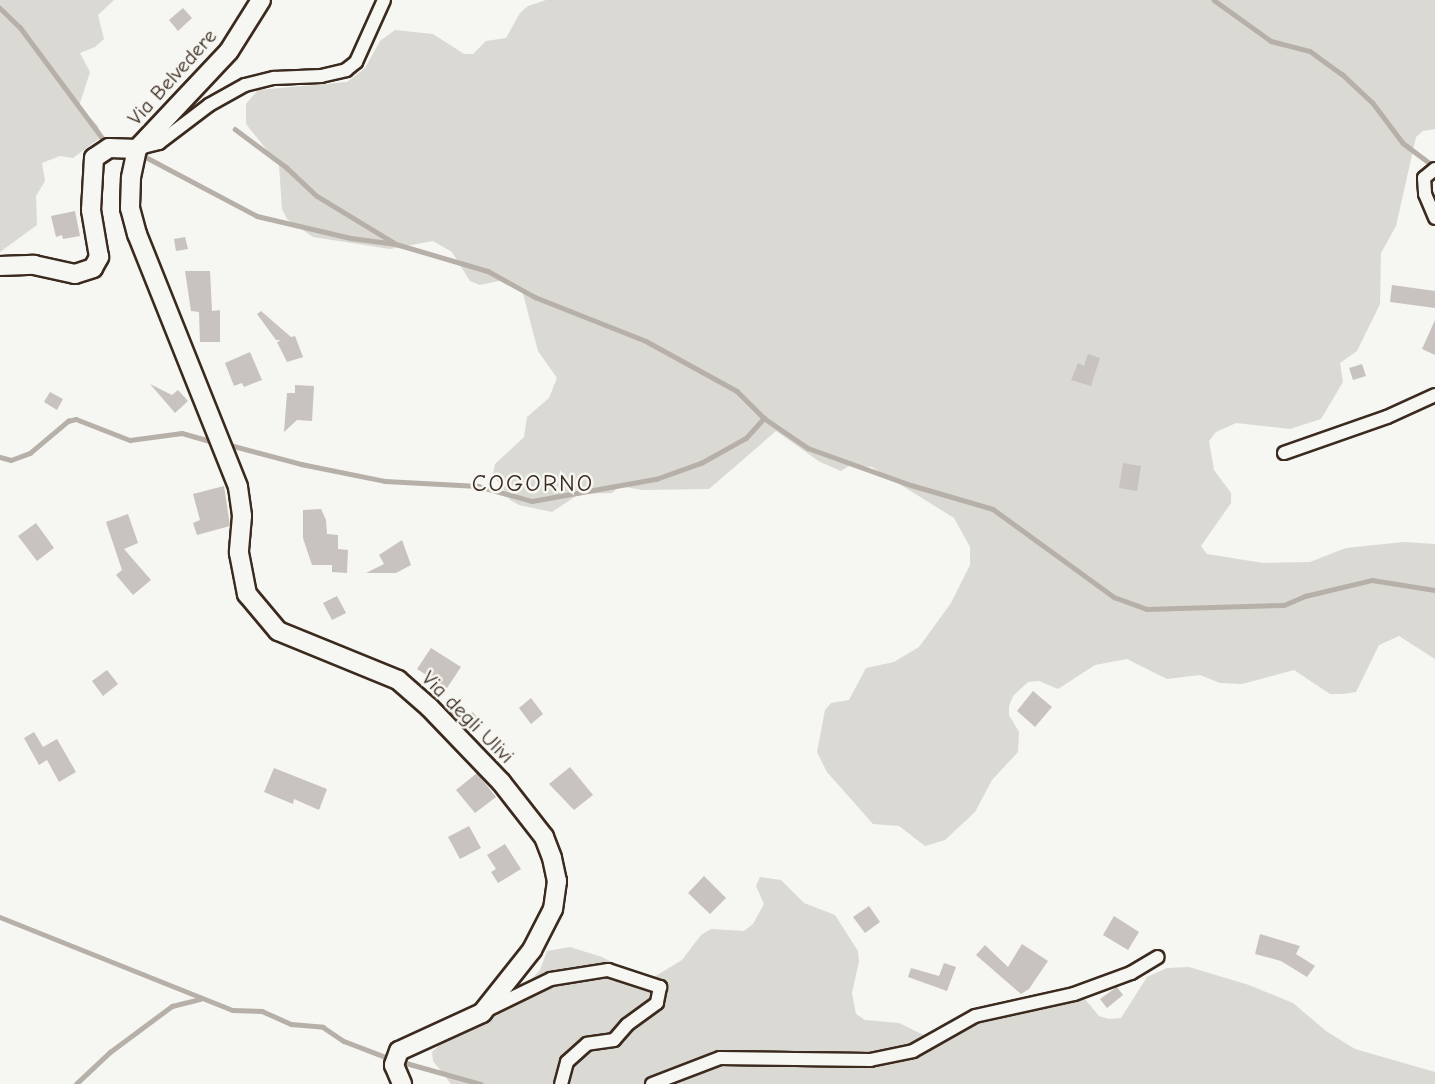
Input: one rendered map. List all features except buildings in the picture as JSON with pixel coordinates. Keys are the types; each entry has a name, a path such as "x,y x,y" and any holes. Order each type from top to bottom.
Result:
{"street":[{"name":"Via Belvedere","path":"137,149 229,51 261,0"},
{"path":"0,266 34,264 75,274 93,268 99,257 91,210 93,158 109,148 137,149 159,143 209,105 245,85 274,78 321,76 346,70 356,62 384,0"},
{"name":"Via degli Ulivi","path":"137,149 131,178 130,208 140,241 238,487 242,516 240,553 247,594 278,631 398,680 429,707 501,782 544,837 557,881 553,909 532,950 482,1013 405,1045 395,1058 394,1065 402,1084"},
{"path":"1435,169 1424,178 1425,194 1435,218"},
{"path":"1284,453 1387,417 1435,394"},
{"path":"652,1084 720,1058 870,1060 913,1051 975,1016 1074,994 1131,973 1158,957"},
{"path":"482,1013 551,979 608,970 660,987 657,1003 627,1025 614,1040 587,1044 567,1062 561,1084"}],"shaded area":[{"path":"0,0 114,0 98,15 104,39 95,47 80,53 90,72 79,106 98,126 100,138 73,158 60,156 42,163 45,181 36,196 37,225 0,252"},
{"path":"546,0 1435,0 1435,129 1423,131 1416,137 1396,226 1381,253 1380,304 1357,351 1340,363 1343,382 1321,419 1290,429 1236,423 1216,432 1209,441 1214,470 1231,493 1231,503 1201,546 1207,554 1263,563 1310,562 1346,548 1404,542 1435,544 1435,659 1399,636 1379,645 1356,692 1343,694 1330,694 1294,670 1242,684 1220,683 1200,675 1167,679 1127,659 1095,665 1058,689 1039,681 1028,682 1013,696 1009,706 1009,715 1019,732 1018,752 992,780 975,812 945,840 925,846 899,826 873,824 827,772 817,752 825,710 831,703 849,700 866,668 894,662 919,647 951,603 970,565 970,547 954,518 872,467 850,465 841,471 820,462 776,431 709,489 642,490 620,486 612,493 579,494 552,512 519,505 510,500 493,474 495,464 524,437 527,417 549,398 557,378 538,351 522,290 503,280 480,285 470,281 452,252 433,241 390,249 313,237 287,219 282,209 279,165 246,124 246,104 258,90 347,82 365,68 380,41 395,30 433,34 464,54 473,54 486,41 506,38 520,13 528,6"},
{"path":"760,877 781,880 804,903 835,915 858,951 859,961 852,993 856,1014 865,1020 899,1023 938,1042 974,1025 1084,998 1099,1016 1121,1018 1147,977 1167,968 1189,967 1249,985 1293,1003 1326,1031 1355,1049 1435,1072 1435,1084 451,1084 433,1061 432,1052 440,1045 496,1016 540,970 547,951 570,947 602,957 642,978 654,977 682,960 701,935 711,929 744,931 753,924 764,904 756,886"}],"waterway":[{"path":"1214,0 1271,41 1310,51 1342,74 1373,103 1403,143 1435,167"},
{"path":"0,8 20,27 107,144"},
{"path":"235,129 286,167 317,196 393,242"},
{"path":"142,155 257,216 351,238 396,244 488,271 535,297 646,341 737,391 764,418 808,448 911,485 993,509 1114,597 1147,609 1284,605 1305,596 1372,580 1435,590"},
{"path":"226,444 301,464 385,481 478,486 532,501 656,479 701,463 746,438 764,418"},
{"path":"0,457 11,460 30,453 68,421 76,419 130,440 182,433 214,442"},
{"path":"0,917 232,1010 262,1011 291,1024 323,1027 344,1041 391,1059"},
{"path":"76,1084 110,1052 172,1006 200,999"},
{"path":"399,1061 481,1084"}],"district":[{"name":"COGORNO","path":"533,484"}]}
